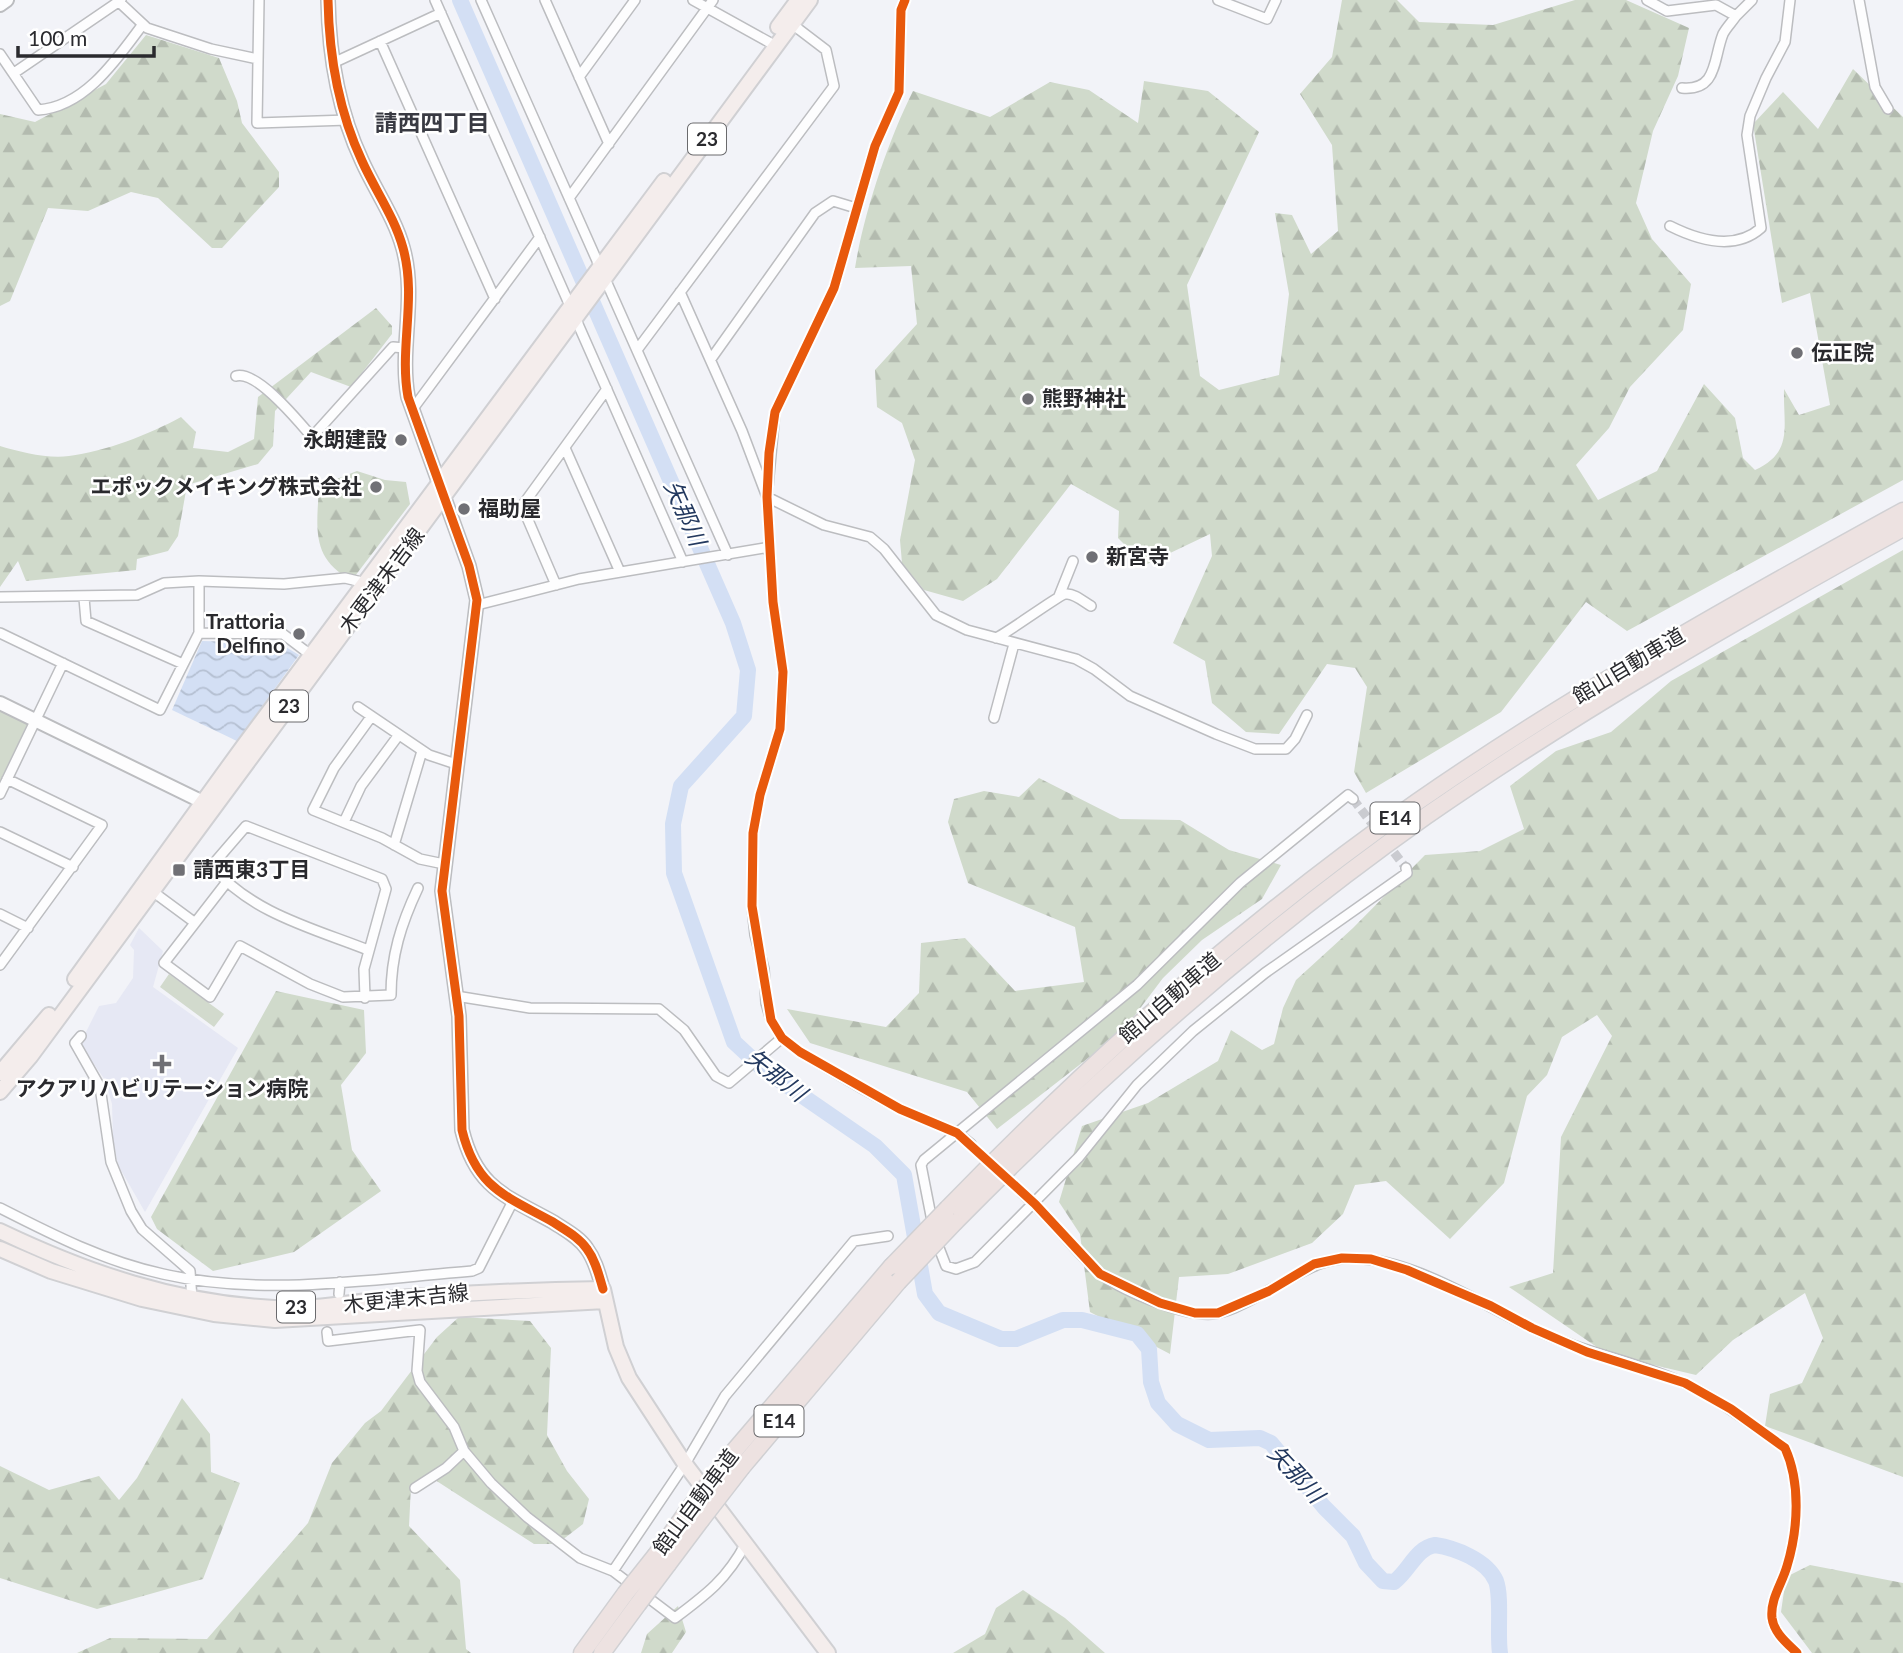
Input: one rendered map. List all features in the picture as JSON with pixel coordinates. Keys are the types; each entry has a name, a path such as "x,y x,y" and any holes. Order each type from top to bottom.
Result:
{"highway":[{"name":"館山自動車道","path":"843,1333 898,1282 1027,1127 1128,1033 1243,935 1415,804 1625,668 1903,511"},
{"name":"館山自動車道","path":"582,1653 631,1599 736,1462 843,1333 892,1266 1183,1006 1253,947 1413,826 1497,768 1644,675 1903,528"},
{"name":"館山自動車道","path":"602,1653 631,1599"}],"main road":[{"name":"木更津末吉線","path":"0,1073 47,1019 209,805 772,44 798,0"},
{"name":"木更津末吉線","path":"788,21 810,0"},
{"name":"木更津末吉線","path":"0,1092 30,1057 152,891 312,656 366,583 441,492"},
{"name":"木更津末吉線","path":"0,1231 110,1279 192,1299 276,1308 484,1291 604,1295"},
{"name":"木更津末吉線","path":"0,1249 101,1289 214,1314 275,1320 425,1311 604,1295"},
{"path":"604,1295 617,1347 629,1378 685,1464 828,1653"}],"street":[{"path":"0,5 7,0"},
{"path":"259,0 257,123 348,120"},
{"path":"328,0 333,63 348,120 359,155 403,248 410,303 405,348 405,383 412,410 469,566 477,604 444,864 442,905 456,996 462,1130 466,1147 481,1177 513,1201 576,1237 595,1263 604,1295"},
{"path":"435,0 686,562"},
{"path":"481,0 637,350 724,556"},
{"path":"545,0 609,144"},
{"path":"579,77 635,0"},
{"path":"693,0 710,4 772,44"},
{"path":"905,0 901,10 899,92 875,146 834,288 775,412 768,497 773,602 783,672 782,702 779,729 760,794 753,833 752,906 755,935 764,969 766,1003 771,1020 782,1038 800,1052 900,1110 957,1133 971,1144"},
{"path":"1218,0 1267,19 1276,0"},
{"path":"1647,0 1667,11 1716,5 1736,16"},
{"path":"1682,88 1701,87 1712,78 1724,33 1752,0"},
{"path":"1670,226 1691,236 1720,240 1751,237 1761,228 1747,135 1751,116 1766,78 1785,42 1790,0"},
{"path":"1859,0 1872,78 1888,109"},
{"path":"14,74 119,1 143,24 185,42 258,59"},
{"path":"569,198 710,4"},
{"path":"333,63 441,13"},
{"path":"637,350 834,86 825,50 788,21"},
{"path":"0,54 38,110 52,109 76,96 111,66 143,24"},
{"path":"380,41 495,299"},
{"path":"711,359 815,213 833,201 856,208"},
{"path":"412,410 540,237"},
{"path":"680,292 768,497 824,525 870,537 884,549 936,615 967,630 1076,659 1130,696 1255,748 1286,750 1307,715"},
{"path":"236,376 250,378 283,403 312,438 393,347 405,348"},
{"path":"556,585 522,506 607,389"},
{"path":"565,449 620,572"},
{"path":"477,604 620,572 770,547"},
{"path":"996,638 1024,622 1059,596 1073,561"},
{"path":"0,597 84,598 138,595 164,583 199,581 284,584 345,578 366,583"},
{"path":"0,633 160,710 198,634 199,581"},
{"path":"1059,596 1072,595 1091,607"},
{"path":"84,598 86,621 184,664"},
{"path":"198,634 283,634 312,656"},
{"path":"994,718 1014,644"},
{"path":"0,794 63,663"},
{"path":"0,703 209,805"},
{"path":"358,707 422,751 456,764"},
{"path":"372,717 334,768 313,810 420,859 444,864"},
{"path":"344,822 361,786 398,736"},
{"path":"394,845 422,751"},
{"path":"0,965 101,828 101,823 7,779"},
{"path":"1353,799 1348,795 1281,848 1216,904 1137,985 921,1165 943,1264 956,1269 975,1262 1035,1204 1079,1157 1137,1085 1184,1040 1265,973 1407,873 1406,868"},
{"path":"365,998 364,969 386,889 382,879 246,826 242,827 213,867 226,883 264,909 368,950"},
{"path":"0,832 73,867"},
{"path":"226,883 164,962 210,997 240,946 310,984 343,997 391,995 391,966 402,922 418,888"},
{"path":"152,891 194,922"},
{"path":"0,914 27,928"},
{"path":"456,996 530,1008 659,1009 684,1030 716,1076 729,1083 782,1038"},
{"path":"81,1036 75,1043 95,1073 100,1087 111,1162 131,1211 142,1229 190,1271 192,1299"},
{"path":"1022,1193 1100,1274 1160,1303 1210,1314 1228,1310 1324,1261 1371,1259 1407,1270 1491,1306 1564,1343 1685,1384 1714,1398 1785,1448 1789,1456 1794,1479 1795,1528 1787,1567 1774,1596 1772,1617 1774,1628 1797,1653"},
{"path":"0,1208 72,1245 107,1258 192,1279 272,1284 340,1282 478,1268 513,1201"},
{"path":"612,1570 685,1464 724,1396 854,1241 888,1236"},
{"path":"339,1294 340,1282"},
{"path":"425,1311 420,1330 420,1382 454,1427 464,1451 527,1517 580,1558 612,1570 676,1618 712,1590 731,1570 746,1543"},
{"path":"327,1332 328,1341 420,1330"},
{"path":"415,1488 446,1468 464,1451"}],"shaded area":[{"path":"0,709 28,723 0,781"},
{"name":"アクアリハビリテーション病院","path":"139,928 163,951 153,987 238,1048 145,1212 118,1165 113,1138 112,1104 105,1080 80,1044 99,1006 116,1003 133,978 134,950 130,945"},
{"path":"169,974 224,1014 214,1027 160,987"}],"green space":[{"path":"1342,0 1397,0 1419,22 1493,25 1575,0 1626,0 1689,28 1678,76 1653,131 1636,203 1652,239 1691,284 1683,330 1630,387 1609,428 1576,465 1598,500 1657,471 1704,384 1735,418 1743,458 1755,470 1776,455 1781,446 1785,427 1784,389 1799,415 1830,405 1810,293 1782,303 1753,124 1783,92 1818,129 1853,69 1903,117 1903,480 1627,631 1586,602 1501,712 1366,793 1354,772 1367,687 1355,668 1327,664 1279,734 1246,732 1212,703 1205,661 1173,643 1212,556 1210,534 1145,565 1118,538 1119,511 1071,484 997,579 963,601 924,590 902,563 900,540 915,460 902,423 877,407 875,370 917,324 911,266 855,268 878,177 913,91 990,117 1050,82 1089,90 1138,123 1144,81 1208,91 1259,132 1187,285 1200,376 1219,390 1279,375 1289,294 1275,213 1292,215 1311,254 1338,231 1332,145 1300,94 1332,57"},
{"path":"146,35 219,58 237,101 242,123 279,172 279,187 222,248 212,248 158,198 131,192 88,211 48,208 10,301 0,306 0,114 35,122 106,84"},
{"path":"376,308 392,326 392,334 351,387 311,372 275,411 273,446 258,464 187,485 178,536 168,551 137,559 136,570 26,581 18,561 0,587 0,446 43,456 83,454 126,441 181,417 196,432 193,448 228,452 254,439 258,397"},
{"path":"357,471 385,480 406,482 410,504 352,580 338,572 323,552 317,515 319,486"},
{"path":"1903,550 1903,1477 1765,1426 1770,1394 1802,1383 1823,1338 1805,1293 1733,1340 1696,1375 1607,1354 1509,1287 1553,1273 1561,1137 1612,1036 1597,1015 1562,1037 1547,1075 1527,1096 1504,1183 1450,1239 1386,1181 1355,1185 1343,1214 1312,1243 1228,1274 1179,1277 1170,1354 1090,1312 1080,1234 1059,1202 1082,1126 1148,1103 1218,1061 1231,1030 1262,1050 1274,1044 1283,1008 1296,980 1353,928 1425,855 1480,851 1524,829 1510,786 1556,751 1611,732 1671,681"},
{"path":"1039,778 1120,819 1180,820 1229,850 1281,865 1262,899 1202,940 1163,978 1123,1031 997,1129 967,1092 810,1043 787,1009 886,1027 919,993 921,943 965,938 1015,991 1084,982 1075,927 968,883 948,822 954,799 984,791 1019,797"},
{"path":"276,991 364,1010 366,1053 341,1085 352,1150 381,1191 294,1252 213,1271 157,1229 151,1217"},
{"path":"459,1317 530,1321 551,1348 547,1435 567,1471 589,1499 583,1524 557,1544 534,1544 432,1478 411,1486 409,1526 460,1580 466,1649 471,1653 77,1653 110,1638 207,1639 308,1523 332,1463 365,1423 381,1411 437,1337"},
{"path":"182,1398 210,1434 211,1472 240,1483 203,1579 97,1609 0,1578 0,1466 49,1490 99,1476 119,1500 137,1478"},
{"path":"1810,1565 1903,1583 1903,1653 1812,1653 1781,1612 1786,1577"},
{"path":"1023,1590 1065,1618 1105,1653 953,1653 985,1634 996,1608"},
{"path":"678,1606 686,1632 672,1653 641,1653 647,1634"}],"water":[{"path":"202,641 279,643 299,655 237,741 172,710"}],"waterway":[{"name":"矢那川","path":"460,0 733,623 748,670 744,716 681,786 673,824 674,873 734,1042 762,1068 875,1146 904,1175 925,1294 939,1313 1001,1339 1016,1339 1063,1320 1082,1320 1137,1334 1149,1349 1151,1382 1158,1403 1177,1424 1209,1440 1260,1438 1271,1443 1324,1507 1353,1536 1366,1563 1383,1581 1394,1582 1423,1550 1435,1545 1461,1552 1485,1567 1492,1574 1498,1588 1500,1653"}],"tunnel":[{"path":"1353,799 1406,868"},
{"path":"971,1144 1022,1193"}],"cycle path":[{"path":"328,0 330,41 341,103 362,161 395,226 407,267 405,360 408,397 469,566 477,600 442,891 459,1016 462,1130 476,1165 495,1188 553,1222 584,1245 595,1264 603,1289"},
{"path":"905,0 901,10 899,92 875,146 834,288 775,412 769,453 767,497 773,602 783,672 780,729 760,795 753,833 752,906 771,1020 782,1038 800,1052 900,1109 957,1133 1035,1204 1100,1274 1160,1303 1195,1313 1218,1313 1269,1291 1314,1264 1342,1258 1371,1259 1407,1270 1491,1306 1532,1328 1587,1352 1685,1383 1731,1409 1785,1448 1794,1476 1794,1537 1785,1573 1775,1598 1772,1618 1778,1633 1797,1653"}],"place":[{"name":"伝正院","path":"1797,353"},
{"name":"熊野神社","path":"1028,399"},
{"name":"永朗建設","path":"401,440"},
{"name":"エポックメイキング株式会社","path":"376,487"},
{"name":"福助屋","path":"464,509"},
{"name":"新宮寺","path":"1092,557"},
{"name":"Trattoria Delfino","path":"299,634"},
{"name":"請西東3丁目","path":"179,870"},
{"name":"アクアリハビリテーション病院","path":"162,1064"}],"district":[{"name":"請西四丁目","path":"432,123"}]}
